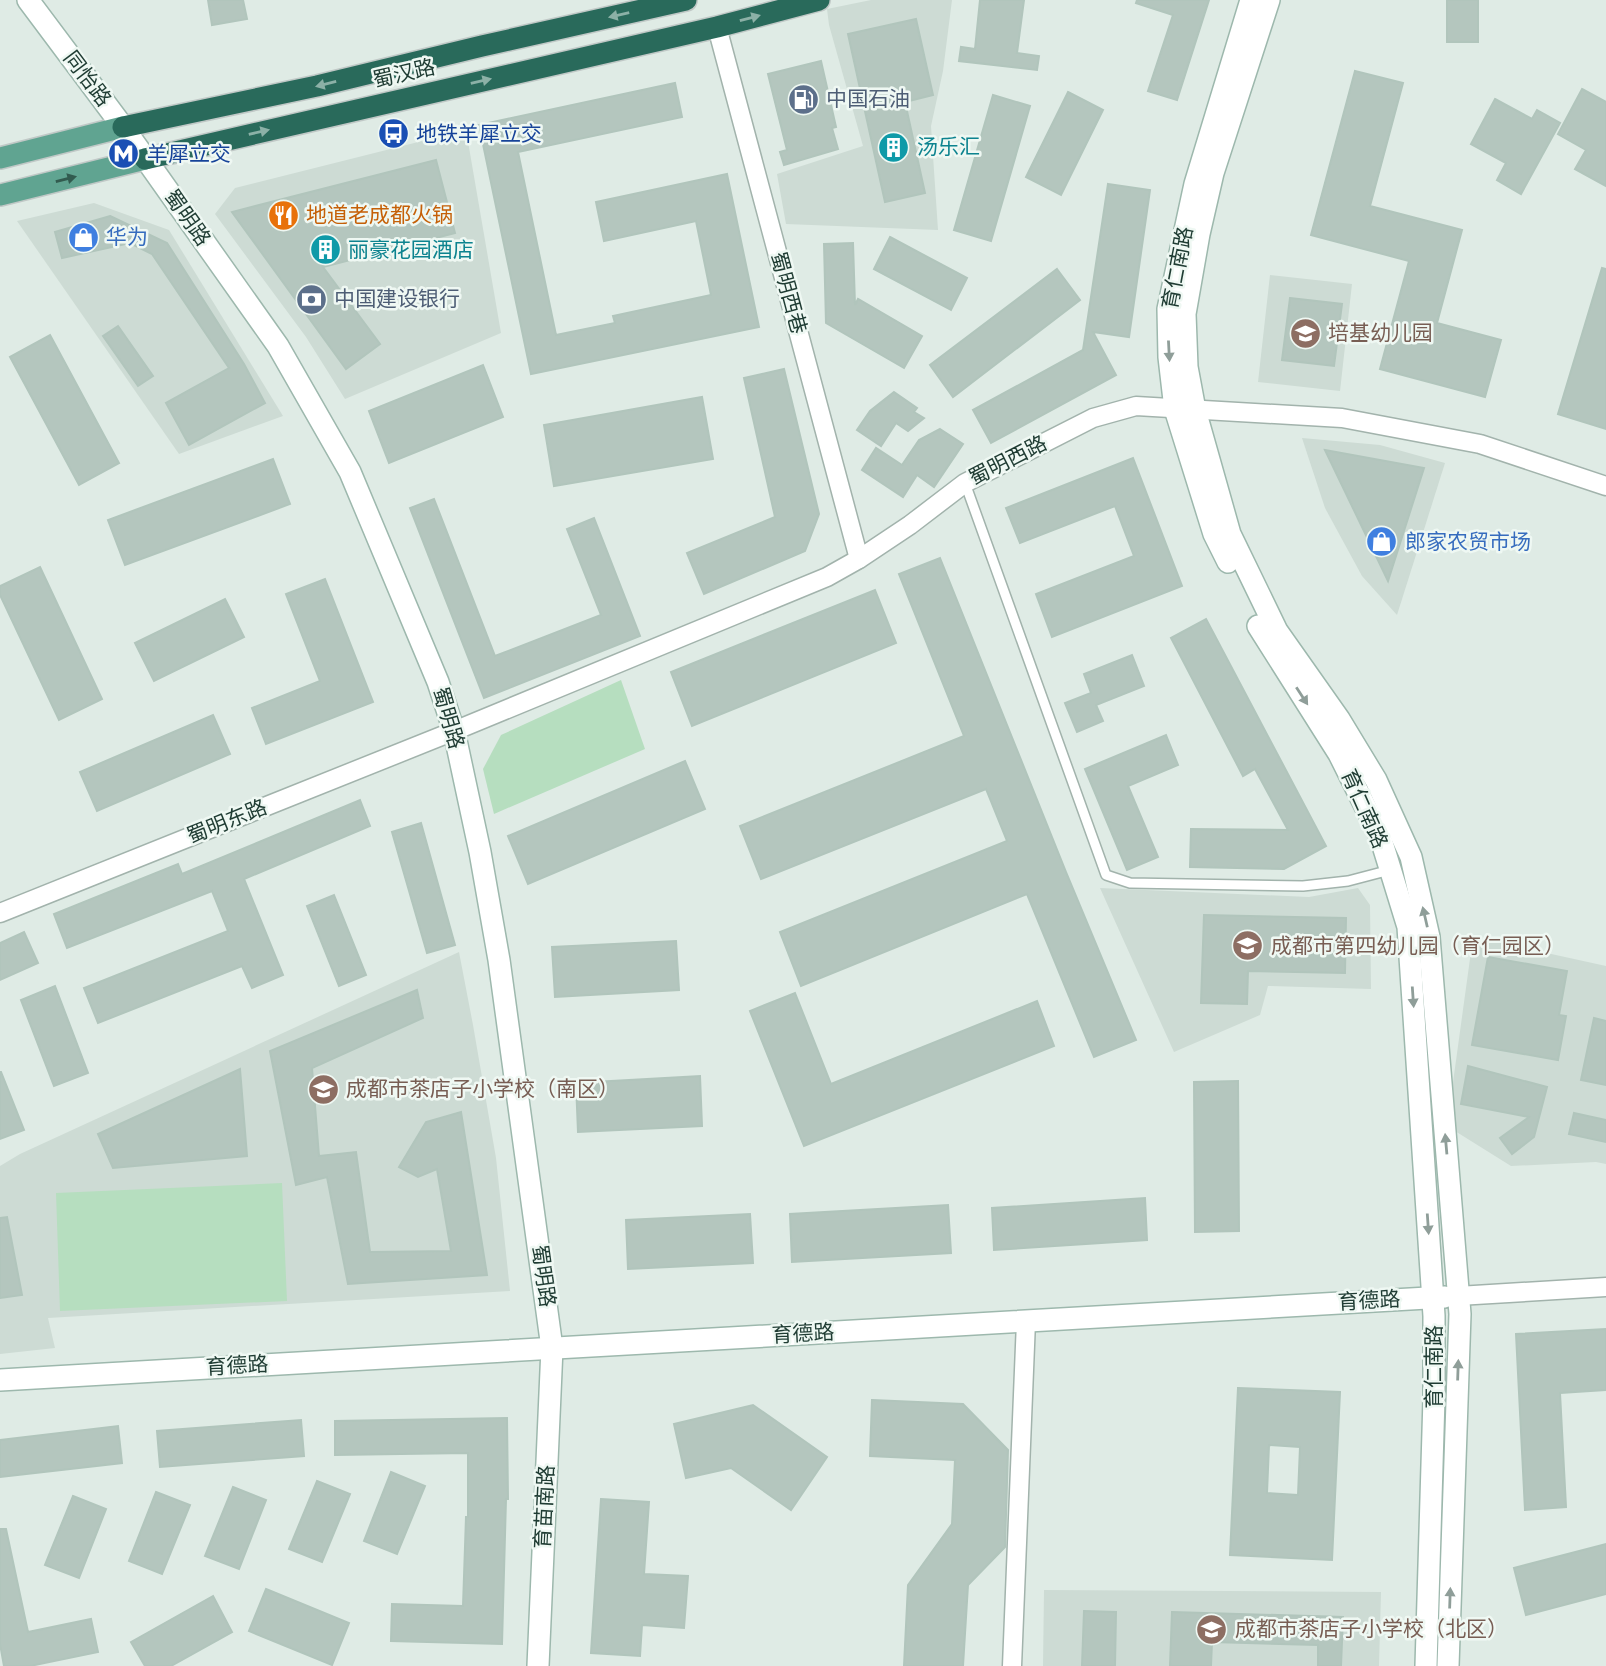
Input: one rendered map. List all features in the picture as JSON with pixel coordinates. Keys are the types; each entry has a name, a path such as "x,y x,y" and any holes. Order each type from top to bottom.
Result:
{"highway":[{"name":"蜀汉路","path":"123,127 317,86 686,0"},
{"name":"蜀汉路","path":"145,159 717,27 820,0"}],"main road":[{"name":"蜀汉路","path":"0,158 123,127"},
{"name":"蜀汉路","path":"0,195 145,159"}],"street":[{"name":"同怡路","path":"28,0 145,159"},
{"name":"育仁南路","path":"1251,0 1195,184 1167,309 1169,356 1185,410 1214,534 1262,635 1339,754 1380,836 1408,927 1433,1297 1434,1398 1426,1666"},
{"path":"1269,0 1213,173 1199,234 1185,314 1185,410 1230,534 1277,631 1339,719 1376,780 1411,857 1429,937 1460,1314 1448,1666"},
{"name":"蜀明西巷","path":"717,27 859,559"},
{"name":"蜀明路","path":"145,159 278,346 350,472 438,682 454,731 480,852 499,960 552,1348"},
{"name":"蜀明西路","path":"454,731 827,576 859,559 910,525 965,483 1093,418 1136,406 1354,420 1480,444 1606,486"},
{"name":"蜀明东路","path":"0,913 454,731"},
{"name":"育德路","path":"0,1380 1606,1287"},
{"path":"1012,1666 1026,1321"},
{"name":"育苗南路","path":"538,1666 552,1348"}],"lane":[{"path":"965,483 1107,875 1130,883 1303,886 1348,881 1390,870"}],"shaded area":[{"path":"871,0 952,0 943,71 931,126 938,230 786,224 777,174 863,146 829,25 827,9"},
{"path":"466,130 501,333 345,399 306,337 215,214 235,188"},
{"path":"94,203 169,230 283,416 179,454 17,221"},
{"name":"培基幼儿园","path":"1270,275 1352,284 1340,391 1258,382"},
{"name":"郎家农贸市场","path":"1302,438 1380,445 1445,463 1397,615 1362,576 1325,508"},
{"name":"成都市第四幼儿园（育仁园区）","path":"1100,888 1309,897 1358,888 1370,905 1371,989 1268,986 1260,1015 1174,1052"},
{"path":"1473,937 1606,966 1606,1164 1596,1162 1511,1166 1447,1126"},
{"name":"成都市茶店子小学校（南区）","path":"459,952 496,1158 510,1291 48,1318 55,1348 0,1354 0,1166 20,1154"},
{"name":"成都市茶店子小学校（北区）","path":"1044,1590 1381,1592 1379,1666 1043,1666"}],"green space":[{"path":"621,680 645,749 494,814 483,769 501,735"},
{"path":"282,1183 287,1301 60,1311 56,1193"}],"building":[{"path":"208,0 243,0 247,19 212,25"},
{"path":"980,0 1024,0 1017,53 1039,56 1037,70 959,61 961,47 975,49"},
{"path":"1137,0 1209,0 1177,100 1148,91 1173,15 1136,3"},
{"path":"1447,0 1478,0 1478,42 1447,42"},
{"name":"汤乐汇","path":"916,19 933,95 905,102 925,193 885,202 848,34"},
{"path":"821,61 836,127 832,128 838,149 784,165 780,152 787,150 768,74"},
{"path":"1355,71 1403,83 1370,206 1462,230 1437,323 1501,340 1485,397 1380,369 1409,261 1311,235"},
{"path":"675,83 682,117 518,152 556,335 615,323 613,316 711,295 696,221 604,241 596,202 727,174 759,327 531,374 479,125"},
{"path":"1582,89 1606,102 1606,186 1575,169 1586,150 1558,134"},
{"path":"1068,92 1103,110 1061,195 1026,177"},
{"path":"993,95 1030,106 991,241 954,230"},
{"path":"1495,99 1532,119 1537,110 1560,123 1521,194 1497,180 1506,163 1471,144"},
{"name":"丽豪花园酒店","path":"436,160 455,233 323,267 380,344 346,369 232,212"},
{"path":"1108,184 1150,190 1129,337 1093,332 1116,375 991,443 973,410 1083,350"},
{"path":"110,216 167,243 244,364 265,403 189,445 166,403 229,368 152,254 130,243 62,258 55,232"},
{"path":"890,237 967,278 951,310 874,269"},
{"path":"853,243 855,305 858,299 922,336 904,368 826,323 824,244"},
{"path":"1602,268 1606,269 1606,429 1558,414"},
{"path":"1057,269 1080,300 953,397 930,365"},
{"path":"1290,298 1342,304 1334,366 1282,360"},
{"path":"118,326 153,376 138,386 103,336"},
{"path":"50,335 119,463 79,485 10,357"},
{"path":"483,365 503,417 389,463 369,411"},
{"path":"784,369 819,514 805,551 704,594 687,553 775,517 744,378"},
{"path":"894,392 917,408 914,412 924,418 908,431 896,423 881,446 857,430 870,411"},
{"path":"702,397 713,459 554,486 544,425"},
{"path":"940,429 963,444 934,487 917,475 903,497 862,470 876,448 902,465 919,440"},
{"path":"1325,450 1424,468 1388,581"},
{"path":"1133,458 1182,586 1052,637 1036,594 1134,556 1115,506 1020,543 1006,508"},
{"path":"273,459 290,504 125,565 108,520"},
{"path":"434,499 495,656 601,615 567,529 594,518 640,636 484,698 410,508"},
{"path":"940,558 1136,1040 1094,1057 1027,894 801,986 780,932 1007,841 986,789 761,879 740,826 964,736 899,574"},
{"path":"40,567 102,699 59,720 0,595 0,586"},
{"path":"325,579 373,702 266,744 252,708 320,681 286,594"},
{"path":"875,590 896,643 692,726 671,672"},
{"path":"225,599 244,637 154,681 135,643"},
{"path":"1206,619 1326,846 1284,869 1190,867 1191,829 1288,830 1255,769 1243,776 1171,638"},
{"path":"1132,655 1144,686 1096,705 1103,721 1077,732 1065,703 1091,693 1084,674"},
{"path":"213,715 230,754 97,811 80,772"},
{"path":"1166,735 1178,765 1128,786 1158,857 1127,870 1085,769"},
{"path":"685,761 705,809 528,884 508,836"},
{"path":"360,800 370,826 244,879 283,975 252,988 242,966 98,1023 84,988 228,931 212,891 67,948 54,914 178,864 182,874"},
{"path":"421,823 455,945 427,953 392,832"},
{"path":"334,895 366,975 339,986 307,906"},
{"path":"1204,915 1346,918 1345,973 1248,971 1247,1004 1201,1003"},
{"path":"24,932 38,963 0,980 0,943"},
{"path":"676,941 679,990 555,997 552,947"},
{"path":"1488,957 1567,971 1559,1015 1566,1016 1558,1060 1472,1045"},
{"path":"55,986 88,1073 54,1086 21,1000"},
{"path":"417,990 423,1018 312,1068 319,1156 356,1152 370,1252 451,1251 437,1169 418,1177 399,1167 426,1122 461,1112 487,1275 348,1284 327,1177 296,1185 270,1051"},
{"path":"795,993 831,1084 1037,1001 1054,1046 804,1146 750,1011"},
{"path":"1594,1018 1606,1021 1606,1085 1581,1080"},
{"path":"1468,1066 1547,1087 1534,1137 1512,1154 1500,1138 1529,1117 1461,1104"},
{"path":"240,1069 247,1156 113,1168 98,1134"},
{"path":"0,1072 24,1130 0,1139"},
{"path":"700,1076 702,1126 578,1132 576,1083"},
{"path":"1238,1081 1239,1231 1195,1232 1194,1082"},
{"path":"1574,1113 1606,1120 1606,1142 1569,1134"},
{"path":"1145,1198 1147,1240 994,1250 992,1208"},
{"path":"948,1205 951,1253 792,1262 790,1214"},
{"path":"750,1214 753,1263 628,1269 626,1220"},
{"path":"7,1217 22,1295 0,1298 0,1218"},
{"path":"1606,1329 1606,1390 1560,1393 1566,1507 1525,1510 1516,1334"},
{"path":"1238,1388 1340,1392 1332,1560 1230,1555","holes":["1269,1445 1300,1447 1298,1495 1267,1493"]},
{"path":"872,1400 963,1404 1008,1450 1005,1547 968,1585 963,1666 904,1666 908,1585 952,1524 955,1460 870,1456"},
{"path":"753,1405 827,1457 791,1510 731,1468 686,1478 674,1424"},
{"path":"507,1418 508,1499 502,1644 391,1641 392,1604 463,1606 468,1453 335,1455 335,1421"},
{"path":"301,1420 304,1456 160,1467 157,1431"},
{"path":"118,1426 122,1463 0,1477 0,1440"},
{"path":"391,1472 425,1486 397,1554 364,1541"},
{"path":"317,1481 350,1494 322,1562 289,1549"},
{"path":"233,1487 266,1500 239,1569 205,1556"},
{"path":"156,1492 190,1505 162,1574 129,1561"},
{"path":"73,1496 106,1509 79,1578 45,1565"},
{"path":"601,1499 649,1502 644,1574 688,1576 684,1628 642,1625 640,1656 591,1653"},
{"path":"0,1529 6,1529 28,1632 91,1619 98,1652 30,1666 4,1666 0,1644"},
{"path":"1606,1544 1606,1594 1526,1615 1514,1568"},
{"path":"266,1589 349,1623 332,1665 249,1631"},
{"path":"213,1596 232,1632 171,1666 145,1666 131,1642"},
{"path":"1084,1611 1116,1612 1115,1666 1082,1666"},
{"path":"1172,1612 1343,1617 1341,1666 1318,1666 1318,1645 1212,1642 1211,1666 1170,1666"}],"place":[{"name":"中国石油","path":"803,99"},
{"name":"地铁羊犀立交","path":"393,134"},
{"name":"汤乐汇","path":"894,147"},
{"name":"羊犀立交","path":"124,154"},
{"name":"地道老成都火锅","path":"283,215"},
{"name":"华为","path":"83,237"},
{"name":"丽豪花园酒店","path":"325,250"},
{"name":"中国建设银行","path":"311,299"},
{"name":"培基幼儿园","path":"1305,333"},
{"name":"郎家农贸市场","path":"1382,542"},
{"name":"成都市第四幼儿园（育仁园区）","path":"1248,946"},
{"name":"成都市茶店子小学校（南区）","path":"323,1089"},
{"name":"成都市茶店子小学校（北区）","path":"1212,1629"}]}
